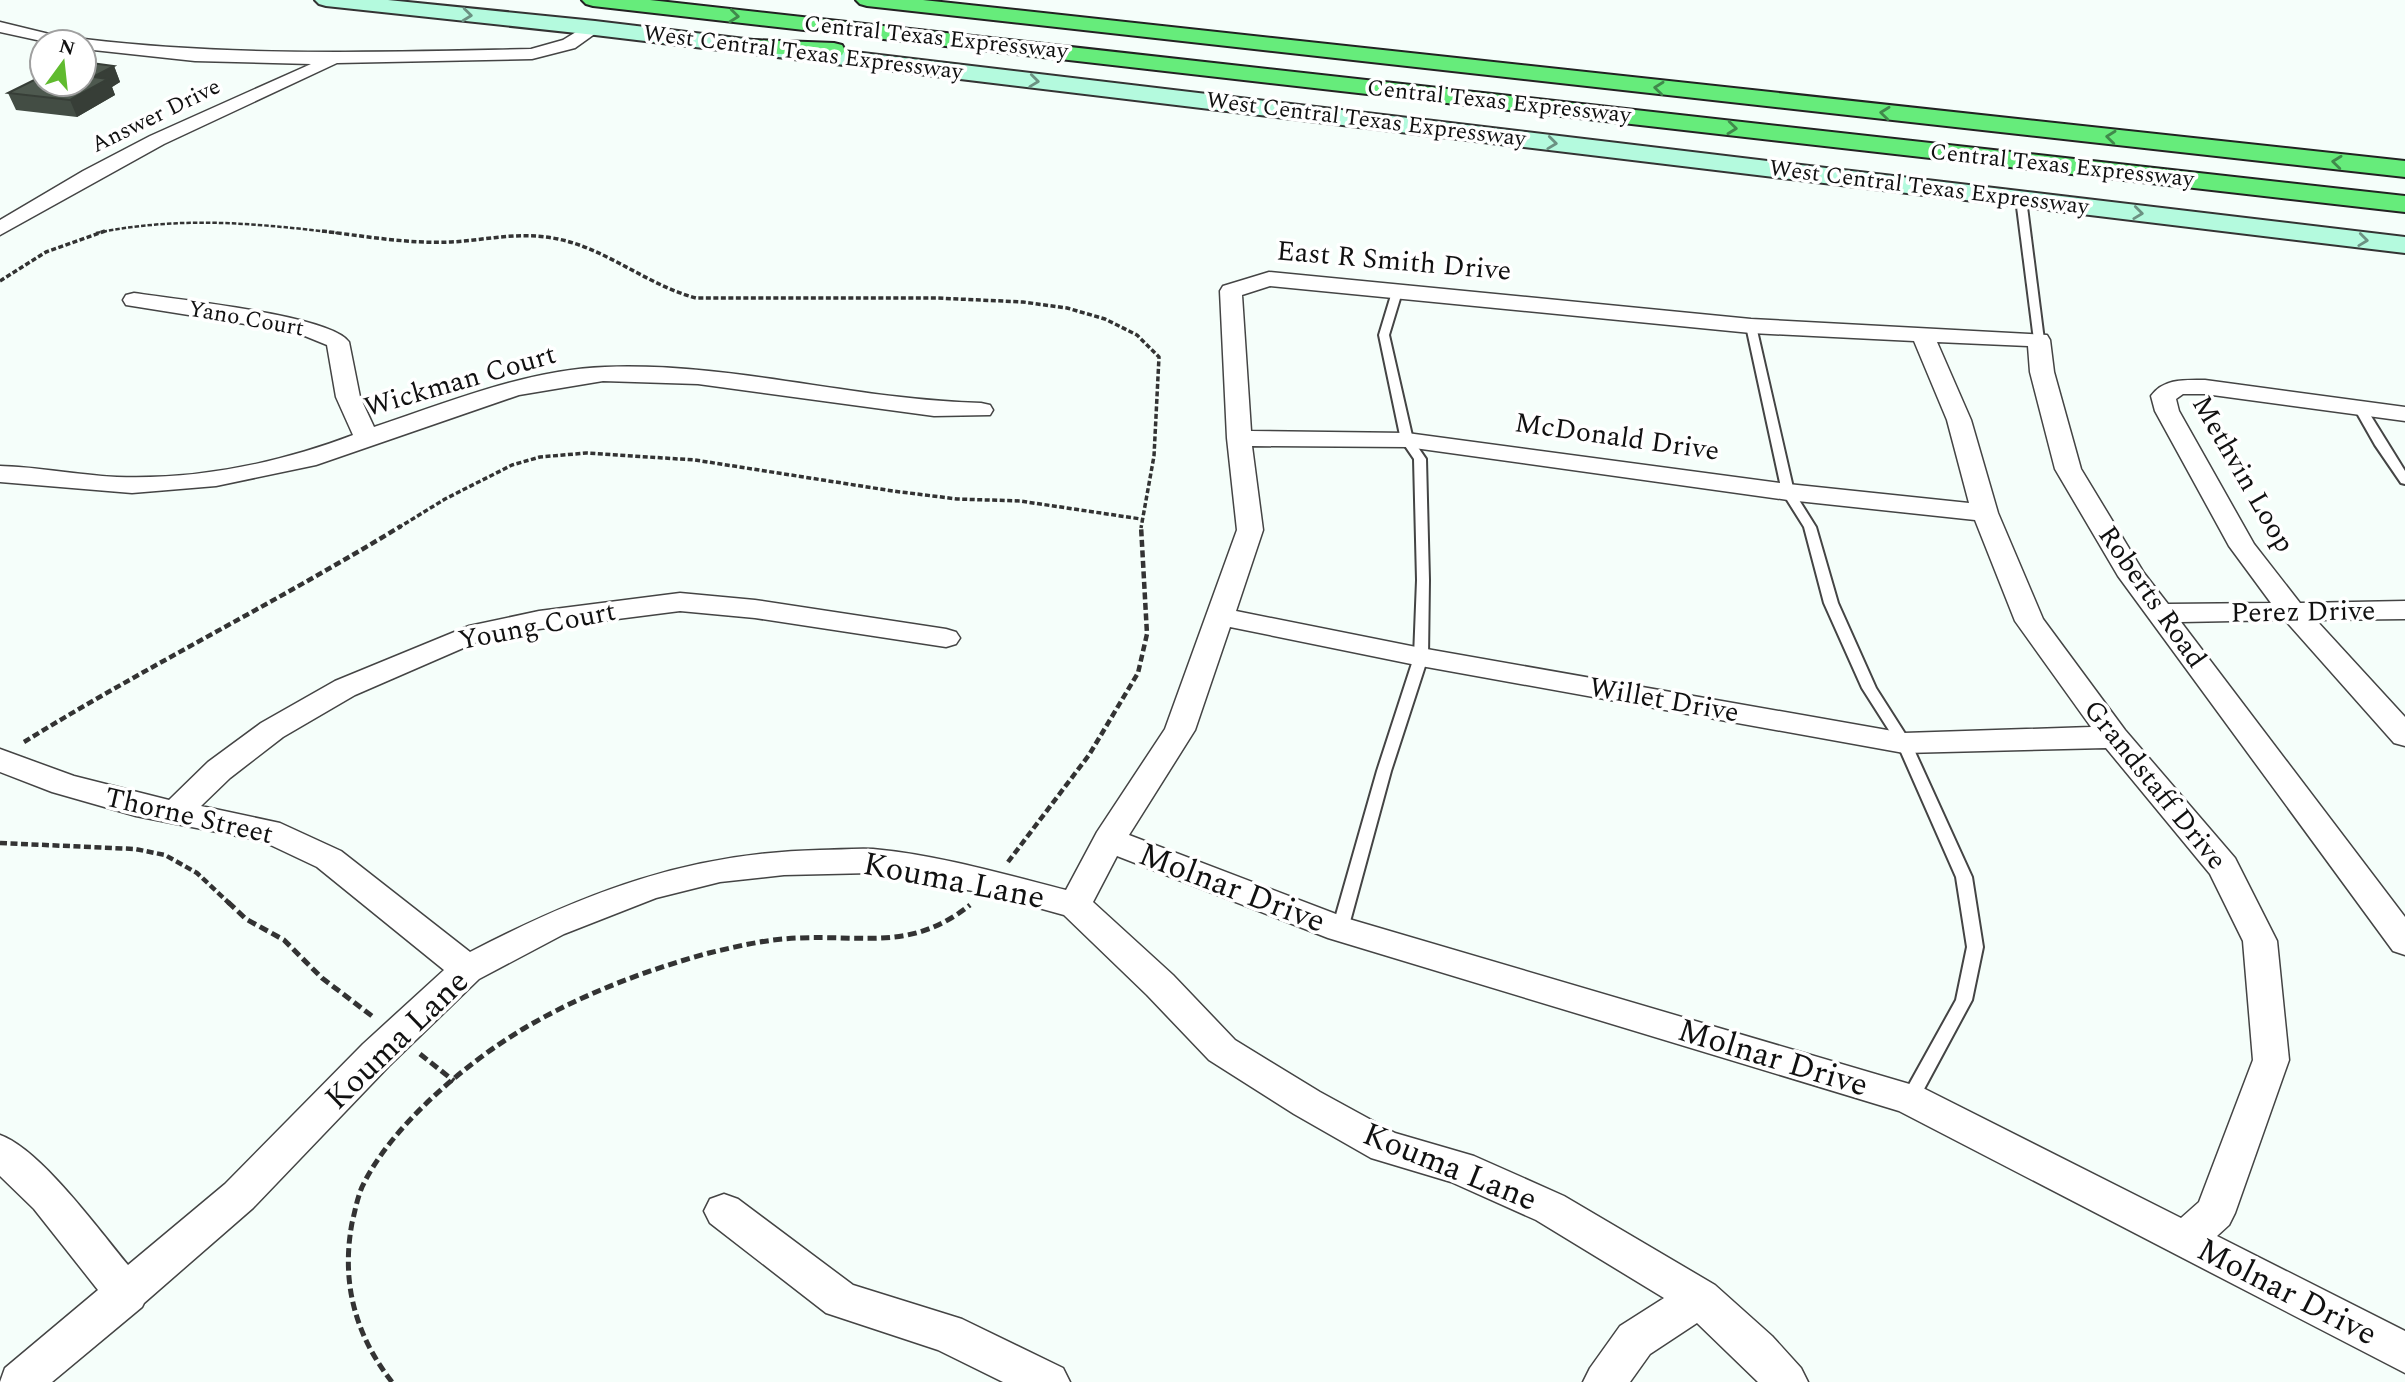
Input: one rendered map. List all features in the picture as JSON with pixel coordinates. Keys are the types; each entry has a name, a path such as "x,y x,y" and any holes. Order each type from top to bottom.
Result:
{"highway":[{"name":"Central Texas Expressway","path":"593,0 2405,204"},
{"name":"Central Texas Expressway","path":"867,0 2405,169"},
{"path":"937,0 1111,23 1197,38"},
{"path":"752,47 946,56 1127,69 1381,97 1494,102"},
{"path":"2176,178 2318,204 2405,214"}],"main road":[{"name":"West Central Texas Expressway","path":"327,0 595,28 2405,245"}],"street":[{"path":"0,27 28,33"},
{"path":"98,45 170,53 339,57 532,54 569,44 595,28"},
{"name":"Answer Drive","path":"0,229 132,153 339,57"},
{"name":"East R Smith Drive","path":"1075,905 1109,840 1180,730 1250,530 1239,438 1231,291 1269,279 1751,326 2039,340"},
{"name":"Yano Court","path":"134,300 299,326 338,342 348,397 367,438"},
{"name":"Grandstaff Drive","path":"1923,335 1958,420 1985,513 2029,621 2114,737 2223,867 2260,942 2271,1060 2215,1213 2186,1240"},
{"name":"Roberts Road","path":"2039,340 2042,372 2068,469 2132,576 2393,907 2405,942"},
{"name":"Wickman Court","path":"0,474 131,485 195,482 302,461 538,384 602,374 672,374 870,403 947,411 981,410"},
{"name":"Methvin Loop","path":"2405,414 2205,387 2178,387 2163,396 2167,411 2242,547 2293,612 2405,736"},
{"name":"McDonald Drive","path":"1239,438 1407,440 1788,492 1985,513"},
{"name":"Young Court","path":"176,812 219,770 272,730 345,688 468,635 539,620 680,602 755,609 946,638"},
{"name":"Perez Drive","path":"2160,613 2405,610"},
{"name":"Willet Drive","path":"1218,616 1420,657 1904,743 2114,737"},
{"name":"Thorne Street","path":"10,752 62,784 136,805 269,831 329,859 467,969"},
{"name":"Molnar Drive","path":"1109,840 1340,929 1910,1100 2405,1353"},
{"name":"Kouma Lane","path":"20,1382 127,1294 239,1196 397,1035 467,969 552,925 649,887 720,870 784,863 872,861 992,883 1075,905 1160,985 1222,1050 1385,1146 1460,1168 1550,1208 1700,1298 1757,1350 1786,1382"},
{"path":"0,1151 48,1197 127,1294"},
{"path":"724,1211 841,1300 947,1333 1048,1382"},
{"path":"1605,1382 1635,1340 1700,1298"}],"lane":[{"name":"Roberts Road","path":"2021,199 2039,340"},
{"path":"1340,929 1384,771 1420,657 1423,580 1420,459 1407,440 1384,335 1397,292"},
{"path":"1751,326 1788,492 1810,527 1831,603 1869,688 1904,743 1964,877 1975,947 1964,1000 1910,1100"},
{"path":"2360,408 2405,480"}],"path":[{"path":"0,281 50,249 125,225 191,219 325,234 450,242 511,235 542,236 571,243 674,294 696,298 994,299 1052,305 1088,314 1122,327 1151,345 1159,357 1154,456 1141,519 1146,634 1138,673 1089,755 992,883 965,911 939,928 910,936 877,940 778,939 730,947 640,976 523,1029 428,1102 394,1139 361,1188 350,1231 347,1282 356,1325 378,1366 392,1382"},
{"path":"10,752 107,691 342,562 445,499 512,465 540,457 586,453 695,460 893,491 957,499 1020,502 1141,519"},
{"path":"0,843 135,849 165,855 197,873 246,919 284,940 322,978 454,1082"}],"building":[{"path":"98,64 114,66 98,74"},
{"path":"98,78 108,79 98,85"},
{"path":"28,83 28,95 8,93"}]}
